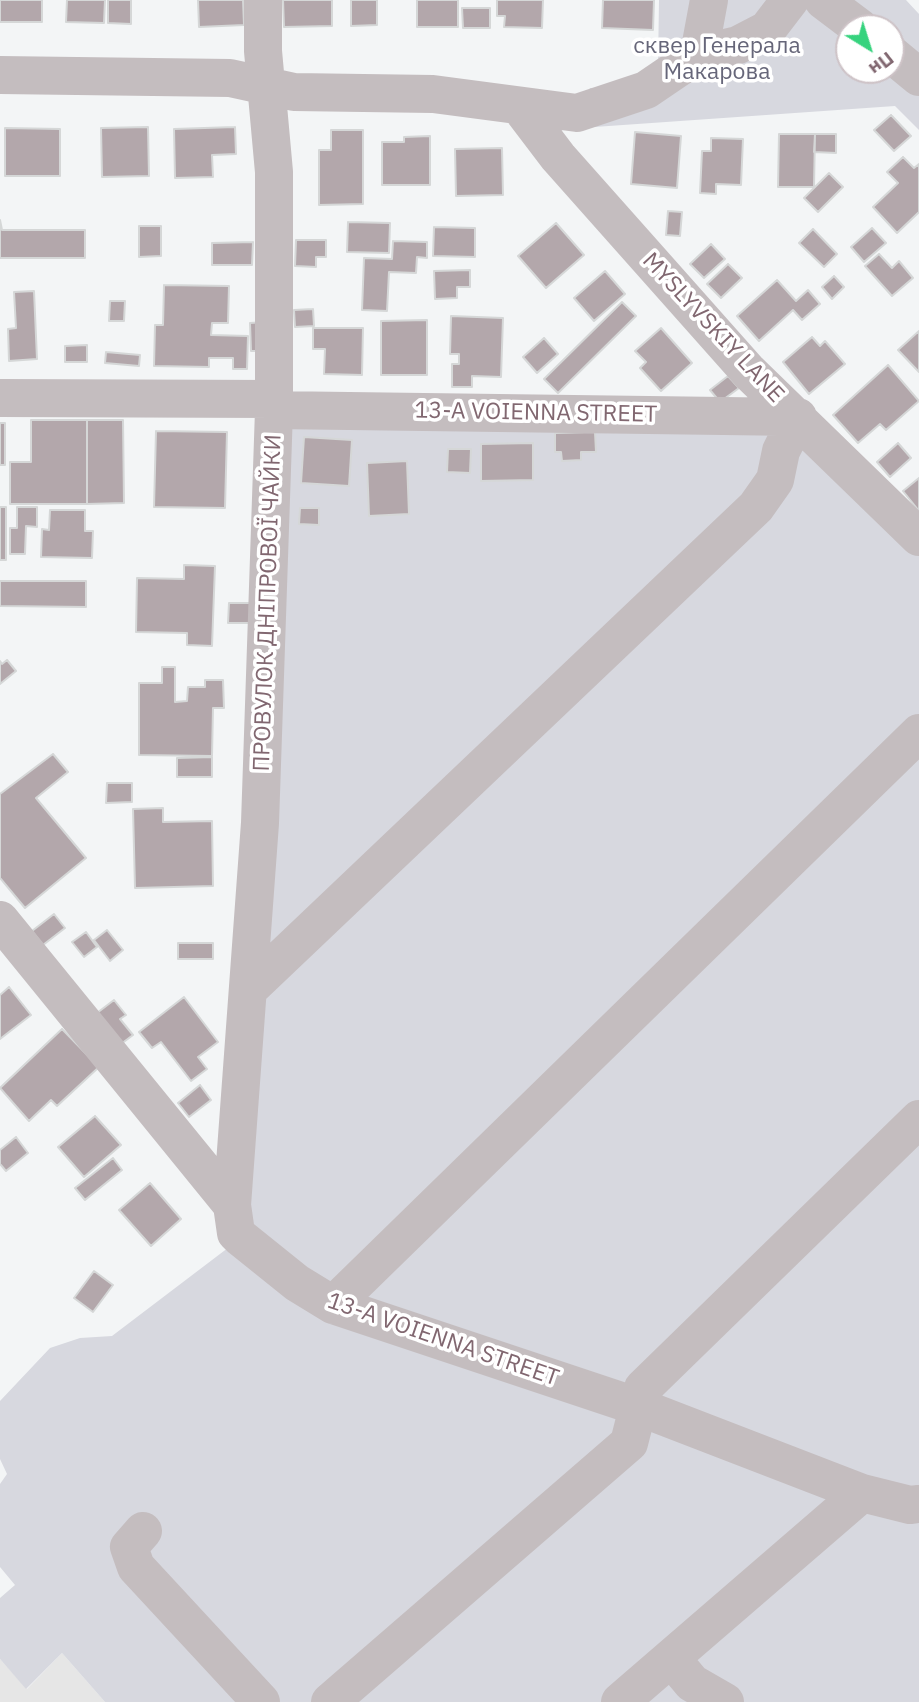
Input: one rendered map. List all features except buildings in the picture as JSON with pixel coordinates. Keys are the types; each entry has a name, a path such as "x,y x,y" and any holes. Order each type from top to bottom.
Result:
{"street":[{"name":"ПРОВУЛОК ДНІПРОВОЇ ЧАЙКИ","path":"232,1205 249,989 262,768 274,405 274,172 265,85 263,0"},
{"path":"699,54 709,0"},
{"path":"0,75 230,78 294,92 433,94 577,113 646,90 699,54 738,45 767,30 790,0"},
{"path":"823,0 842,14"},
{"path":"905,66 919,77"},
{"name":"MYSLYVSKIY LANE","path":"520,107 558,157 749,372 919,537"},
{"name":"13-A VOIENNA STREET","path":"0,398 798,417"},
{"path":"249,989 756,507 775,480 781,451 798,417"},
{"path":"333,1305 919,733"},
{"name":"13-A VOIENNA STREET","path":"0,920 232,1205 236,1233 297,1283 333,1305 639,1407 862,1493 910,1505 919,1503"},
{"path":"330,1702 629,1443 643,1388 919,1119"},
{"path":"620,1702 862,1493"},
{"path":"143,1531 129,1547 136,1567 261,1702"},
{"path":"671,1658 692,1684 725,1702"}],"shaded area":[{"path":"62,1653 105,1702 0,1702 0,1659 27,1689"}],"green space":[{"name":"сквер Генерала Макарова","path":"659,0 906,0 919,14 919,130 895,106 580,128 583,102 590,88 626,87 658,66"},
{"path":"766,423 811,440 919,550 919,1702 105,1702 62,1653 26,1689 0,1659 0,1598 15,1585 0,1567 0,1484 7,1474 0,1459 0,1401 50,1348 80,1338 112,1336 241,1238 285,426"}]}
